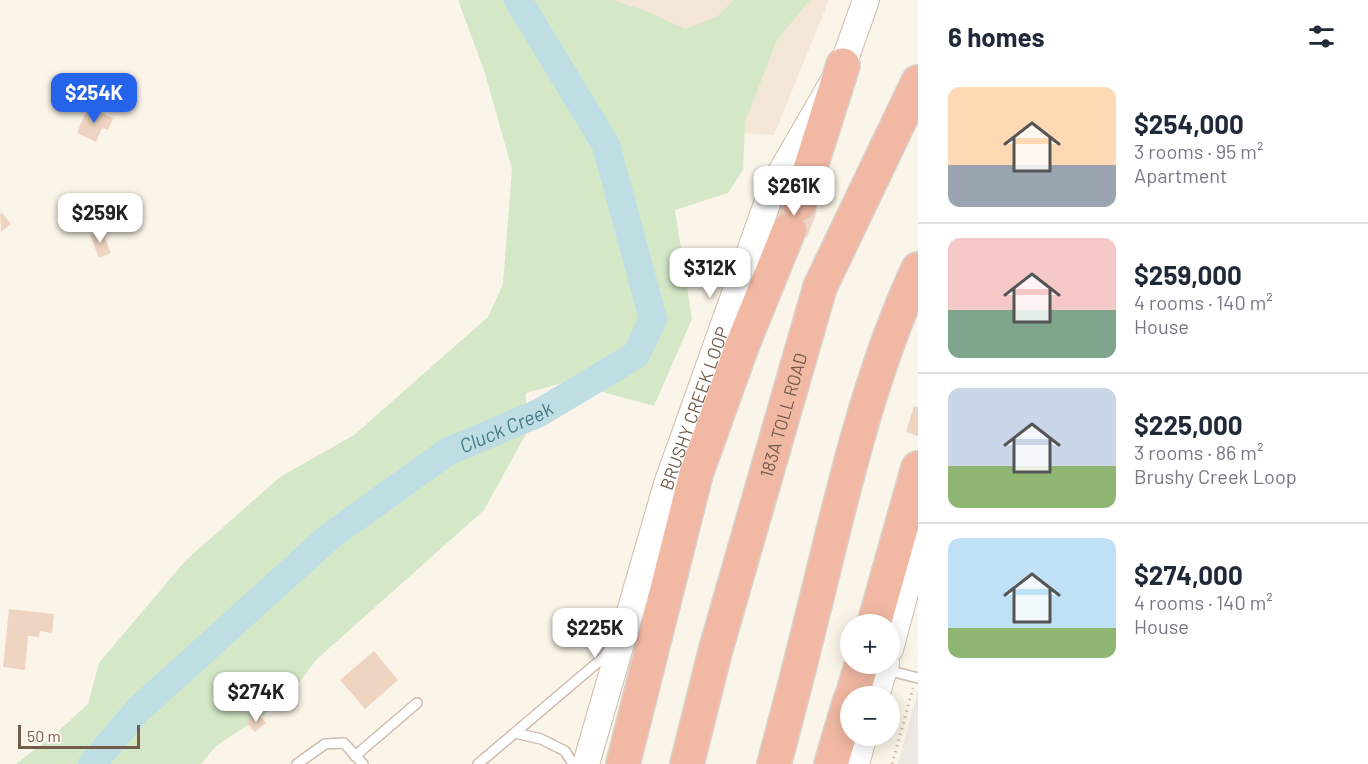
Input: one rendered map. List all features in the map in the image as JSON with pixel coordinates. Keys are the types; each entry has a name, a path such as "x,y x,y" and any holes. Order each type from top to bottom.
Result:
{"highway":[{"path":"623,764 696,474 742,346 794,217 843,65"},
{"name":"183A TOLL ROAD","path":"687,764 714,652 820,287 918,82"},
{"path":"774,764 855,442 899,309 918,268"},
{"path":"877,614 918,468"},
{"path":"860,686 870,674"},
{"path":"831,764 840,734"}],"main road":[{"name":"BRUSHY CREEK LOOP","path":"586,764 667,484 774,184 843,65 866,0"},
{"path":"895,614 918,545"},
{"path":"856,764 861,746"}],"lane":[{"path":"478,764 604,657 628,624"},
{"path":"900,670 917,678"},
{"path":"355,756 417,703"},
{"path":"515,733 542,739 565,751 573,764"},
{"path":"297,764 325,744 344,743 363,764"}],"path":[{"path":"892,764 917,678"}],"shaded area":[{"path":"559,0 829,0 774,135 605,125"},
{"path":"918,691 918,764 898,764"}],"green space":[{"path":"458,0 613,0 646,11 685,29 718,16 734,0 810,0 777,40 745,122 743,170 728,193 675,210 692,319 654,406 566,382 526,393 526,434 484,510 316,660 287,699 216,746 201,764 16,764 54,735 88,704 99,663 185,561 280,477 354,435 488,317 503,284 512,169 484,70"}],"building":[{"path":"88,107 113,118 108,130 102,128 96,142 77,133"},
{"path":"781,198 817,211 807,237 771,223"},
{"path":"2,213 11,224 1,232 0,214"},
{"path":"102,231 111,253 99,258 90,235"},
{"path":"914,406 918,407 918,436 906,432"},
{"path":"9,609 54,614 52,633 40,631 39,637 28,636 25,670 3,667"},
{"path":"374,651 398,680 365,709 340,680"},
{"path":"257,713 266,723 255,732 246,723"}],"waterway":[{"name":"Cluck Creek","path":"92,764 138,710 329,537 447,452 539,413 636,355 653,319 606,145 518,0"}]}
